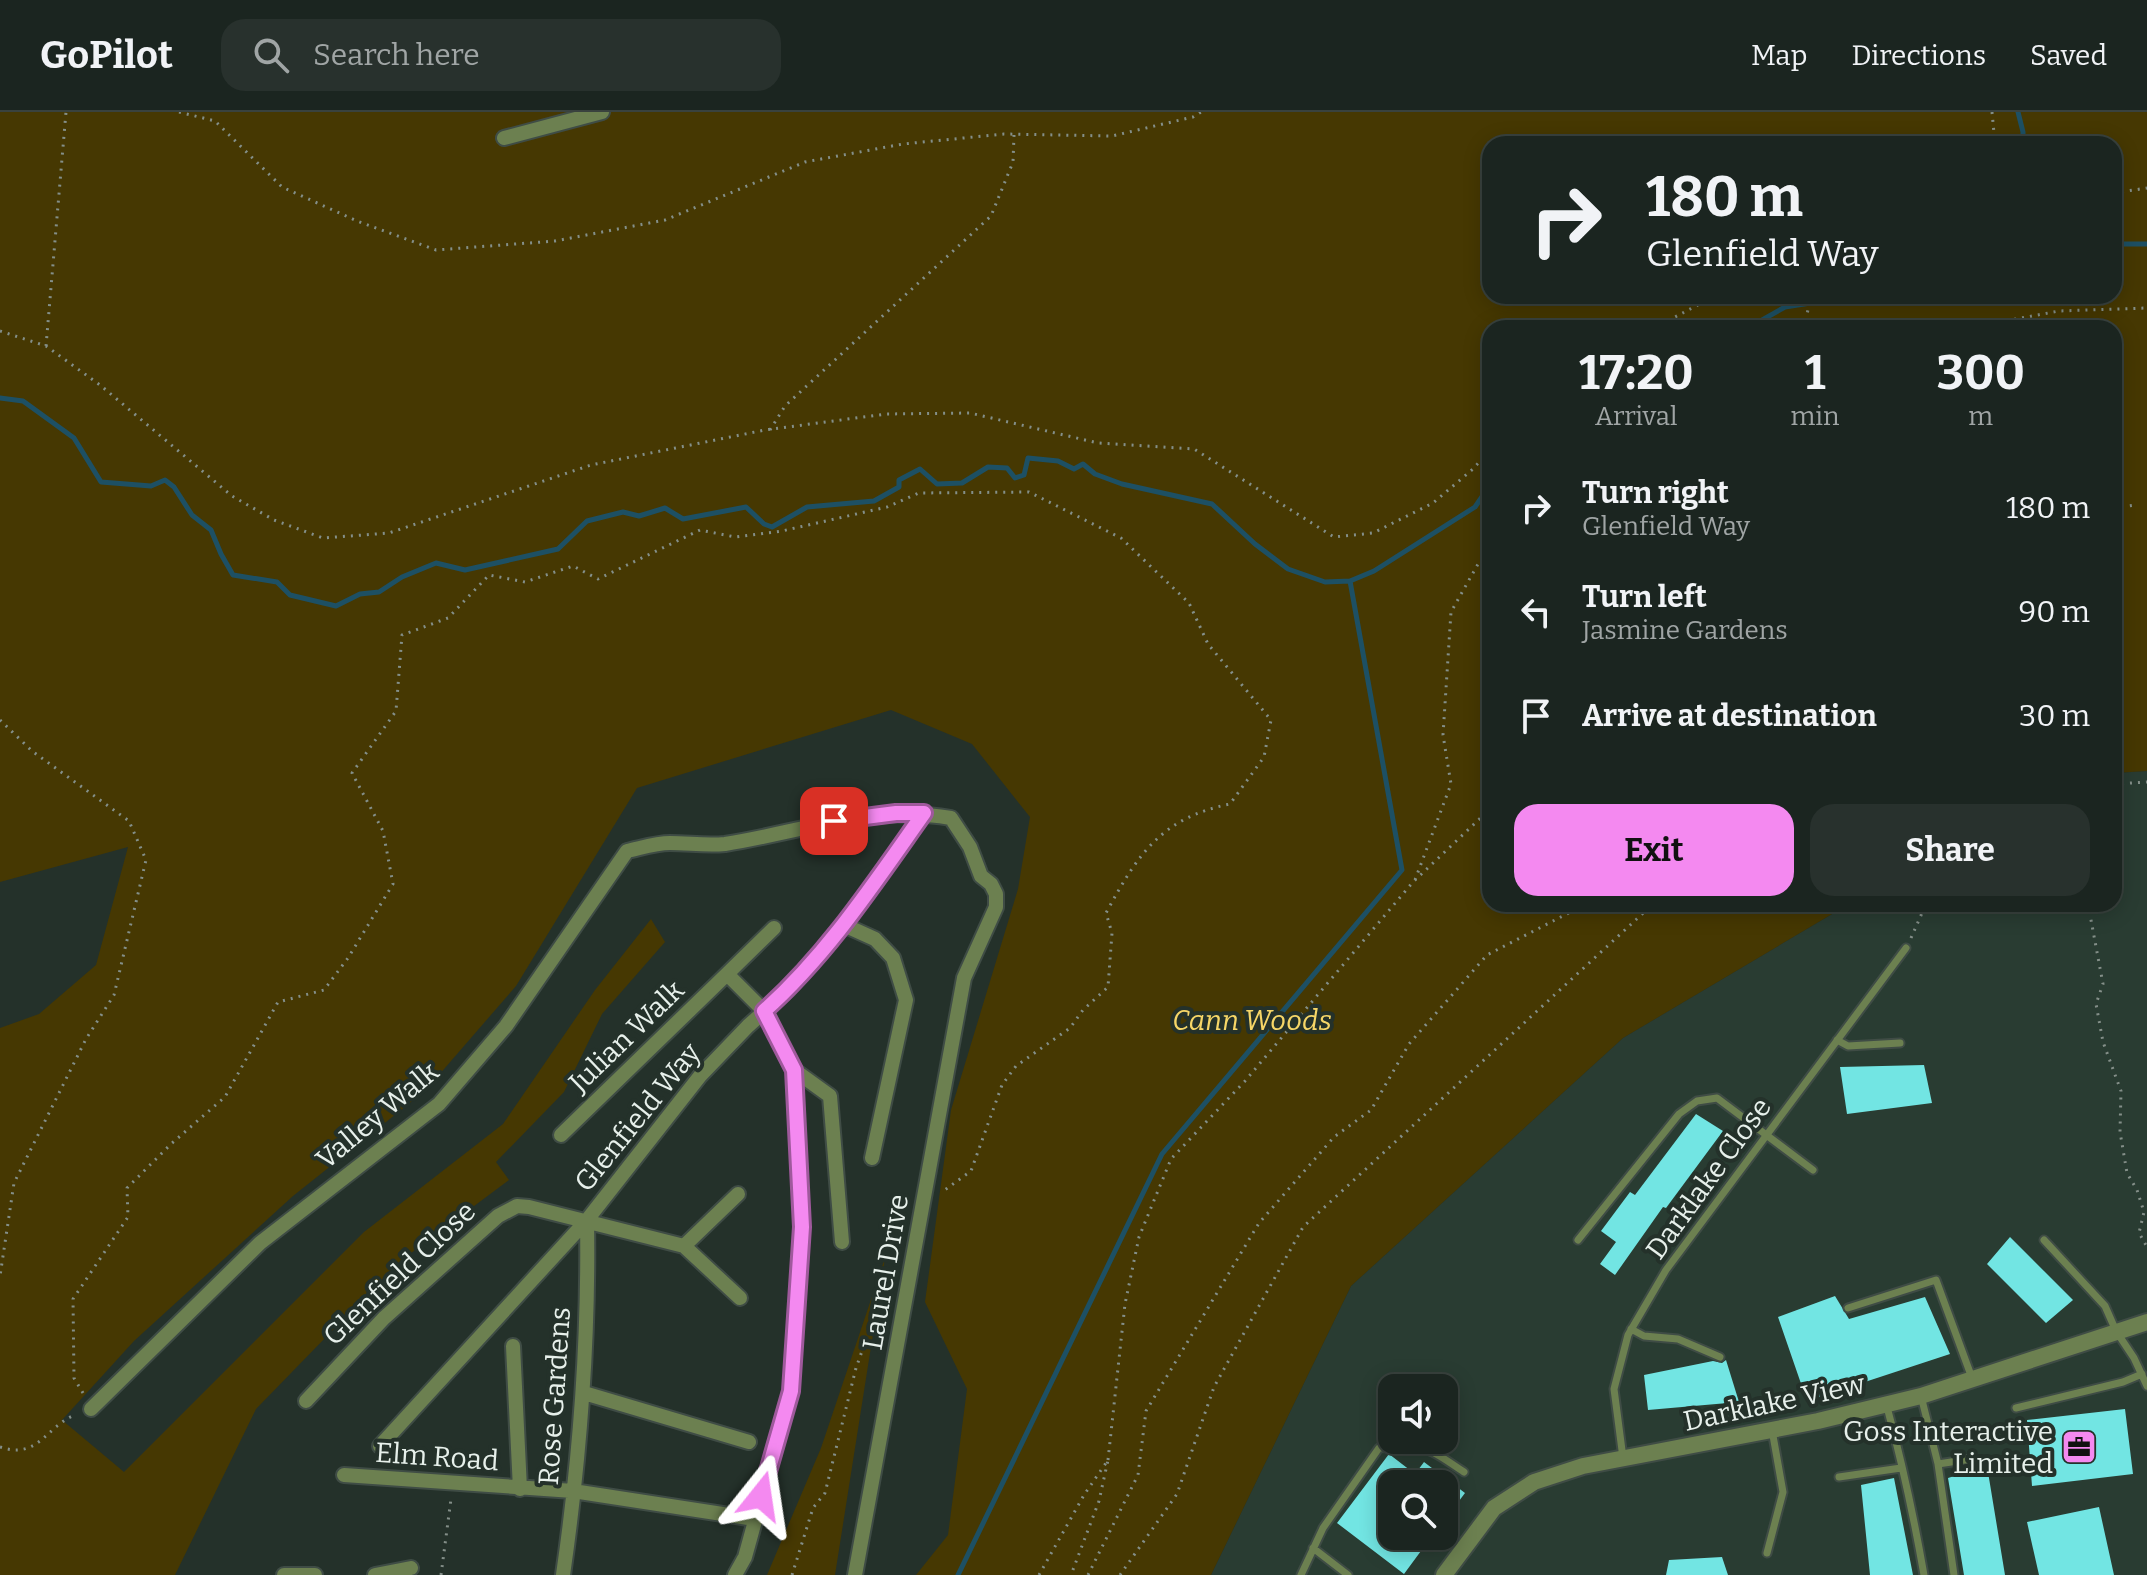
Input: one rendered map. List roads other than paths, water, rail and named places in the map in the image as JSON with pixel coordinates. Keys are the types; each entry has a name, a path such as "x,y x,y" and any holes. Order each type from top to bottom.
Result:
{"street":[{"path":"504,138 602,112"},
{"name":"Valley Walk","path":"91,1409 260,1243 439,1104 506,1026 627,851 666,843 708,846 764,838 834,821 896,813 924,813"},
{"name":"Laurel Drive","path":"855,1575 964,978 996,907 996,894 991,884 981,876 970,847 951,818 924,813"},
{"name":"Glenfield Way","path":"380,1446 587,1220 700,1076 789,989 844,925 924,813"},
{"path":"844,925 875,939 893,958 906,1000 872,1158"},
{"name":"Julian Walk","path":"561,1135 774,928"},
{"path":"727,974 764,1011 794,1070 802,1227 791,1391 745,1557 735,1575"},
{"path":"794,1070 830,1096 842,1242"},
{"path":"738,1194 684,1246 740,1298"},
{"name":"Glenfield Close","path":"306,1401 384,1318 498,1216 517,1206 587,1220 684,1246"},
{"name":"Rose Gardens","path":"563,1575 584,1393 587,1220"},
{"name":"Darklake View","path":"1444,1575 1494,1508 1534,1482 1583,1466 1772,1430 1921,1396 2147,1322"},
{"path":"513,1346 520,1489"},
{"path":"584,1393 749,1442"},
{"name":"Elm Road","path":"344,1475 573,1491 755,1519"},
{"path":"375,1575 411,1568"},
{"path":"284,1575 315,1575"}],"lane":[{"name":"Darklake Close","path":"1623,1460 1614,1389 1631,1329 1666,1270 1906,948"},
{"path":"1837,1040 1848,1046 1900,1043"},
{"path":"1578,1240 1679,1114 1697,1101 1717,1098 1813,1170"},
{"path":"2044,1240 2105,1306 2147,1386"},
{"path":"1848,1308 1936,1280 1972,1378"},
{"path":"1631,1329 1644,1336 1678,1339 1720,1357"},
{"path":"2016,1408 2123,1382 2142,1374"},
{"path":"1921,1396 1938,1464 1954,1575"},
{"path":"1886,1404 1907,1482 1924,1575"},
{"path":"1767,1553 1783,1492 1772,1430"},
{"path":"1301,1575 1323,1528 1379,1448 1408,1446 1429,1449 1464,1472"},
{"path":"1938,1464 1971,1459"},
{"path":"1839,1477 1901,1468"},
{"path":"1313,1548 1348,1575"}],"waterway":[{"path":"2018,112 2023,136"},
{"path":"2122,244 2147,244"},
{"path":"1762,320 1785,307 1804,304"},
{"path":"0,398 23,401 74,438 101,482 151,486 165,480 174,487 192,515 211,530 233,575 277,582 290,595 336,606 360,594 379,592 402,577 436,563 465,570 558,549 587,521 623,512 639,516 665,508 683,519 746,507 764,524 772,527 807,507 874,501 899,487 899,480 920,469 937,484 962,483 988,467 1007,468 1015,478 1024,475 1028,458 1058,461 1074,469 1083,464 1095,474 1122,484 1212,504 1255,544 1288,569 1325,582 1350,581 1374,571 1475,507 1482,497"},
{"path":"958,1575 1162,1154 1402,870 1350,581"}],"place":[{"name":"Goss Interactive Limited","path":"2079,1447"}],"park label":[{"name":"Cann Woods","path":"1252,1020"}]}
